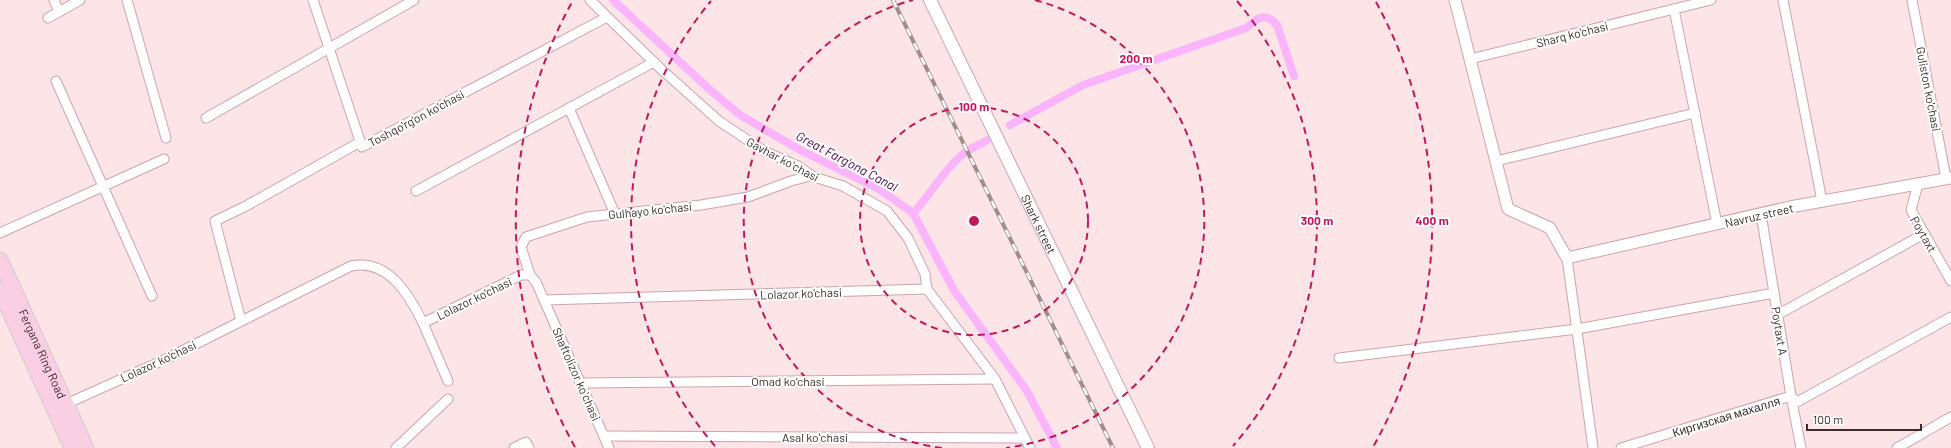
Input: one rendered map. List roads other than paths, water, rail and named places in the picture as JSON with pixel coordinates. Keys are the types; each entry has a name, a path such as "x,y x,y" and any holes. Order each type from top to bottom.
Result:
{"highway":[{"name":"Fergana Ring Road","path":"0,260 86,448"},
{"name":"Fergana Ring Road","path":"0,290 72,448"}],"main road":[{"name":"Shark street","path":"930,0 1148,448"}],"street":[{"path":"54,0 59,12"},
{"path":"48,18 80,0"},
{"path":"127,0 166,138"},
{"name":"Toshqo'rg'on ko'chasi","path":"314,0 362,147 607,17"},
{"path":"206,118 414,0"},
{"name":"Gavhar koʻchasi","path":"590,0 654,62 719,121 764,151 798,166 814,178 843,186 887,211 908,238 925,274 927,289 995,379 1030,448"},
{"path":"1455,0 1508,209 1550,228 1568,258 1593,448"},
{"name":"Sharq ko'chasi","path":"1470,58 1711,0"},
{"path":"1783,0 1822,201"},
{"name":"Guliston ko'chasi","path":"1912,0 1949,178"},
{"path":"1674,9 1717,224"},
{"path":"416,191 654,62"},
{"path":"56,81 152,296"},
{"path":"569,108 614,214"},
{"path":"1496,161 1694,113"},
{"path":"240,321 215,221 246,206 360,142"},
{"path":"0,233 164,159"},
{"name":"Gulhayo ko'chasi","path":"530,275 521,247 526,237 587,217 701,205 748,197 791,181 810,176 814,178"},
{"name":"Navruz street","path":"1568,258 1822,201 1949,178"},
{"name":"Poytaxt","path":"1918,184 1911,210 1951,281"},
{"name":"Poytaxt A","path":"1761,214 1801,448"},
{"path":"1778,316 1924,234"},
{"name":"Lolazor ko'chasi","path":"66,404 166,359 351,266 362,264 379,269 394,279 412,301 423,323 521,276 530,275"},
{"path":"530,275 536,282 544,300"},
{"name":"Lolazor ko'chasi","path":"544,300 927,289"},
{"path":"1339,358 1577,329 1774,293"},
{"name":"Shaftolizor koʻchasi","path":"544,300 609,448"},
{"name":"Киргизская махалля","path":"1621,448 1791,396 1797,402 1951,316"},
{"path":"423,323 448,381"},
{"name":"Omad ko'chasi","path":"580,383 995,379"},
{"path":"396,448 448,399"},
{"path":"1897,448 1907,446 1951,417"},
{"name":"Asal koʻchasi","path":"604,436 1025,438"},
{"path":"514,448 526,442 529,448"}],"waterway":[{"name":"Great Farg'ona Canal","path":"613,0 708,88 740,115 802,151 879,189 913,213 955,292 1027,391 1057,448"},
{"path":"1010,125 1083,85 1246,28 1254,21 1265,17 1277,25 1294,76"},
{"path":"913,213 956,160 966,152 987,140"}],"railway":[{"path":"893,0 1113,448"}]}
